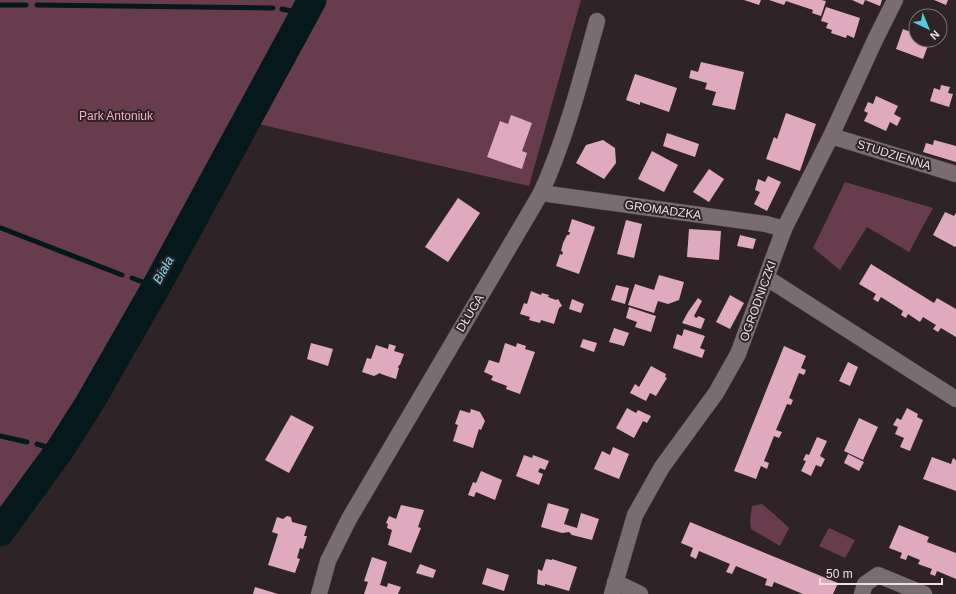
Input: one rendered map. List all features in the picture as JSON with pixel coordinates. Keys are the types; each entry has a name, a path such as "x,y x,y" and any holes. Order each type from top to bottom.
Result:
{"street":[{"name":"OGRODNICZKI","path":"614,588 635,514 662,467 716,393 738,354 784,229 831,136 894,0"},
{"name":"DŁUGA","path":"319,594 328,561 349,519 541,193 553,166 576,96 597,21"},
{"name":"STUDZIENNA","path":"831,136 956,174"},
{"name":"GROMADZKA","path":"541,193 766,224 784,229"},
{"path":"767,278 956,399"},
{"path":"862,594 865,584 878,575 924,594"},
{"path":"614,588 640,594"}],"green space":[{"name":"Park Antoniuk","path":"0,0 311,0 155,287 88,404 56,452 0,529"},
{"path":"321,0 581,0 529,186 254,123"},
{"path":"845,182 933,208 909,252 867,227 840,270 813,248"},
{"path":"762,504 789,528 780,546 751,529 750,521 752,506"},
{"path":"829,528 855,540 845,558 819,546"}],"building":[{"path":"744,0 761,0 759,5"},
{"path":"769,0 826,1 821,16 812,13 813,10 786,1 784,5"},
{"path":"852,0 865,0 863,5"},
{"path":"865,0 882,0 880,6"},
{"path":"934,0 948,0 946,5"},
{"path":"826,7 860,18 854,38 847,35 846,38 831,33 832,30 826,28 828,23 821,21"},
{"path":"903,29 908,31 908,48 927,48 923,59 896,49"},
{"path":"701,62 744,72 735,110 712,105 716,92 705,89 707,83 689,78 691,70 698,72"},
{"path":"635,74 677,88 669,112 640,102 640,105 626,100"},
{"path":"941,85 950,87 948,93 953,94 949,107 930,101 934,88 940,90"},
{"path":"876,96 898,106 894,114 901,118 897,126 890,122 886,131 864,121 868,113 864,111 868,102 873,104"},
{"path":"786,113 816,124 800,171 766,159 774,137 777,139"},
{"path":"511,115 532,123 522,151 527,153 522,169 487,157 500,121 508,124"},
{"path":"667,133 699,144 695,157 663,146"},
{"path":"603,140 615,148 616,163 604,179 576,163 586,145"},
{"path":"934,140 956,146 956,162 923,152 926,143 933,145"},
{"path":"652,151 678,165 664,192 638,179"},
{"path":"709,169 724,179 709,202 693,192"},
{"path":"768,176 781,182 767,211 754,204 760,192 755,190 758,179 765,182"},
{"path":"458,198 480,213 448,262 425,247"},
{"path":"945,212 954,216 956,213 955,247 933,235"},
{"path":"572,219 595,227 579,274 556,266 560,254 562,255 563,252 561,251 563,243 567,235 569,235 570,232 568,232"},
{"path":"626,220 642,224 634,258 617,254"},
{"path":"689,229 721,231 719,260 687,257"},
{"path":"740,235 756,239 753,249 737,246"},
{"path":"871,264 934,303 937,298 956,309 956,337 941,328 938,332 933,329 936,325 923,317 920,322 908,314 906,318 901,315 903,311 881,297 878,302 873,299 876,294 859,284"},
{"path":"659,275 684,282 679,300 668,304 658,301 654,313 628,305 635,284 654,290"},
{"path":"616,285 629,288 625,304 611,300"},
{"path":"531,291 541,295 542,293 549,295 548,297 556,300 558,299 562,306 559,308 554,324 541,320 540,323 529,320 530,317 520,314 524,303 527,304"},
{"path":"730,295 744,303 730,329 716,322"},
{"path":"698,298 702,301 694,316 696,318 699,316 705,319 701,329 682,323"},
{"path":"572,299 584,304 581,313 569,309"},
{"path":"629,307 656,316 651,332 635,327 637,322 626,318"},
{"path":"614,328 629,333 624,346 609,342"},
{"path":"684,329 705,336 700,348 705,350 702,358 673,348 677,334 682,336"},
{"path":"583,339 597,343 594,352 580,347"},
{"path":"311,343 333,349 328,366 307,359"},
{"path":"505,343 516,347 517,343 526,346 525,349 535,352 520,394 506,389 507,386 491,380 493,376 484,372 489,360 499,363"},
{"path":"389,344 396,346 394,351 404,354 398,368 396,379 380,373 374,376 362,372 367,358 371,359 376,345 388,349"},
{"path":"784,346 806,356 801,368 806,370 804,375 799,373 789,398 793,400 791,405 787,404 776,430 782,432 779,438 774,436 764,461 769,463 767,469 761,466 756,479 734,471"},
{"path":"848,362 858,367 850,386 839,381"},
{"path":"651,366 666,374 665,377 667,378 656,396 650,393 646,401 630,393 635,384 639,387"},
{"path":"627,408 636,413 638,410 651,416 647,423 643,421 634,438 616,428"},
{"path":"907,408 918,414 917,417 923,420 910,451 900,447 904,438 895,434 898,427 893,425 897,418 901,420"},
{"path":"471,409 480,412 485,421 481,430 479,429 473,448 453,441 458,425 455,424 460,410 470,413"},
{"path":"291,415 314,427 289,473 265,460"},
{"path":"859,418 878,427 863,460 844,451"},
{"path":"817,437 827,441 820,456 825,459 821,467 816,465 811,476 801,471 806,461 803,460 806,454 809,455"},
{"path":"613,447 629,454 619,479 594,469 602,451 610,455"},
{"path":"848,454 864,462 859,471 844,463"},
{"path":"524,455 532,458 533,455 549,461 545,470 540,468 538,472 543,474 539,485 516,476"},
{"path":"932,457 951,464 953,458 956,460 956,491 923,479"},
{"path":"481,471 502,480 495,500 476,492 474,497 468,495 473,482 476,483"},
{"path":"548,503 569,509 564,524 577,528 581,513 599,519 592,540 572,535 569,532 562,533 541,527"},
{"path":"401,505 424,510 418,527 421,528 411,553 388,545 392,530 387,528 388,524 386,523 389,516 396,519"},
{"path":"287,516 291,517 292,522 307,526 304,536 307,536 303,549 300,548 297,558 300,559 295,573 268,565 278,534 272,532 277,517 283,519"},
{"path":"690,522 838,583 833,594 803,594 774,582 772,587 765,585 767,579 736,566 732,574 726,572 730,564 699,551 696,559 690,556 693,548 681,543"},
{"path":"899,525 929,537 927,542 956,553 956,579 937,571 935,576 930,574 932,569 918,564 920,560 908,555 906,560 900,558 902,553 889,548"},
{"path":"372,557 387,562 380,585 387,587 388,583 401,587 398,594 364,594 368,582 364,581"},
{"path":"546,559 552,559 577,567 569,591 545,584 545,586 537,584 538,569 542,571"},
{"path":"420,564 436,570 433,578 416,573"},
{"path":"487,568 509,575 504,591 482,584"},
{"path":"255,587 278,594 253,594"}],"waterway":[{"name":"Biała","path":"0,532 59,451 89,404 156,287 312,0"},
{"path":"0,5 26,5"},
{"path":"37,5 273,8"},
{"path":"282,9 304,14"},
{"path":"1,228 122,275"},
{"path":"132,278 156,287"},
{"path":"0,436 27,442"},
{"path":"37,444 59,451"}]}
